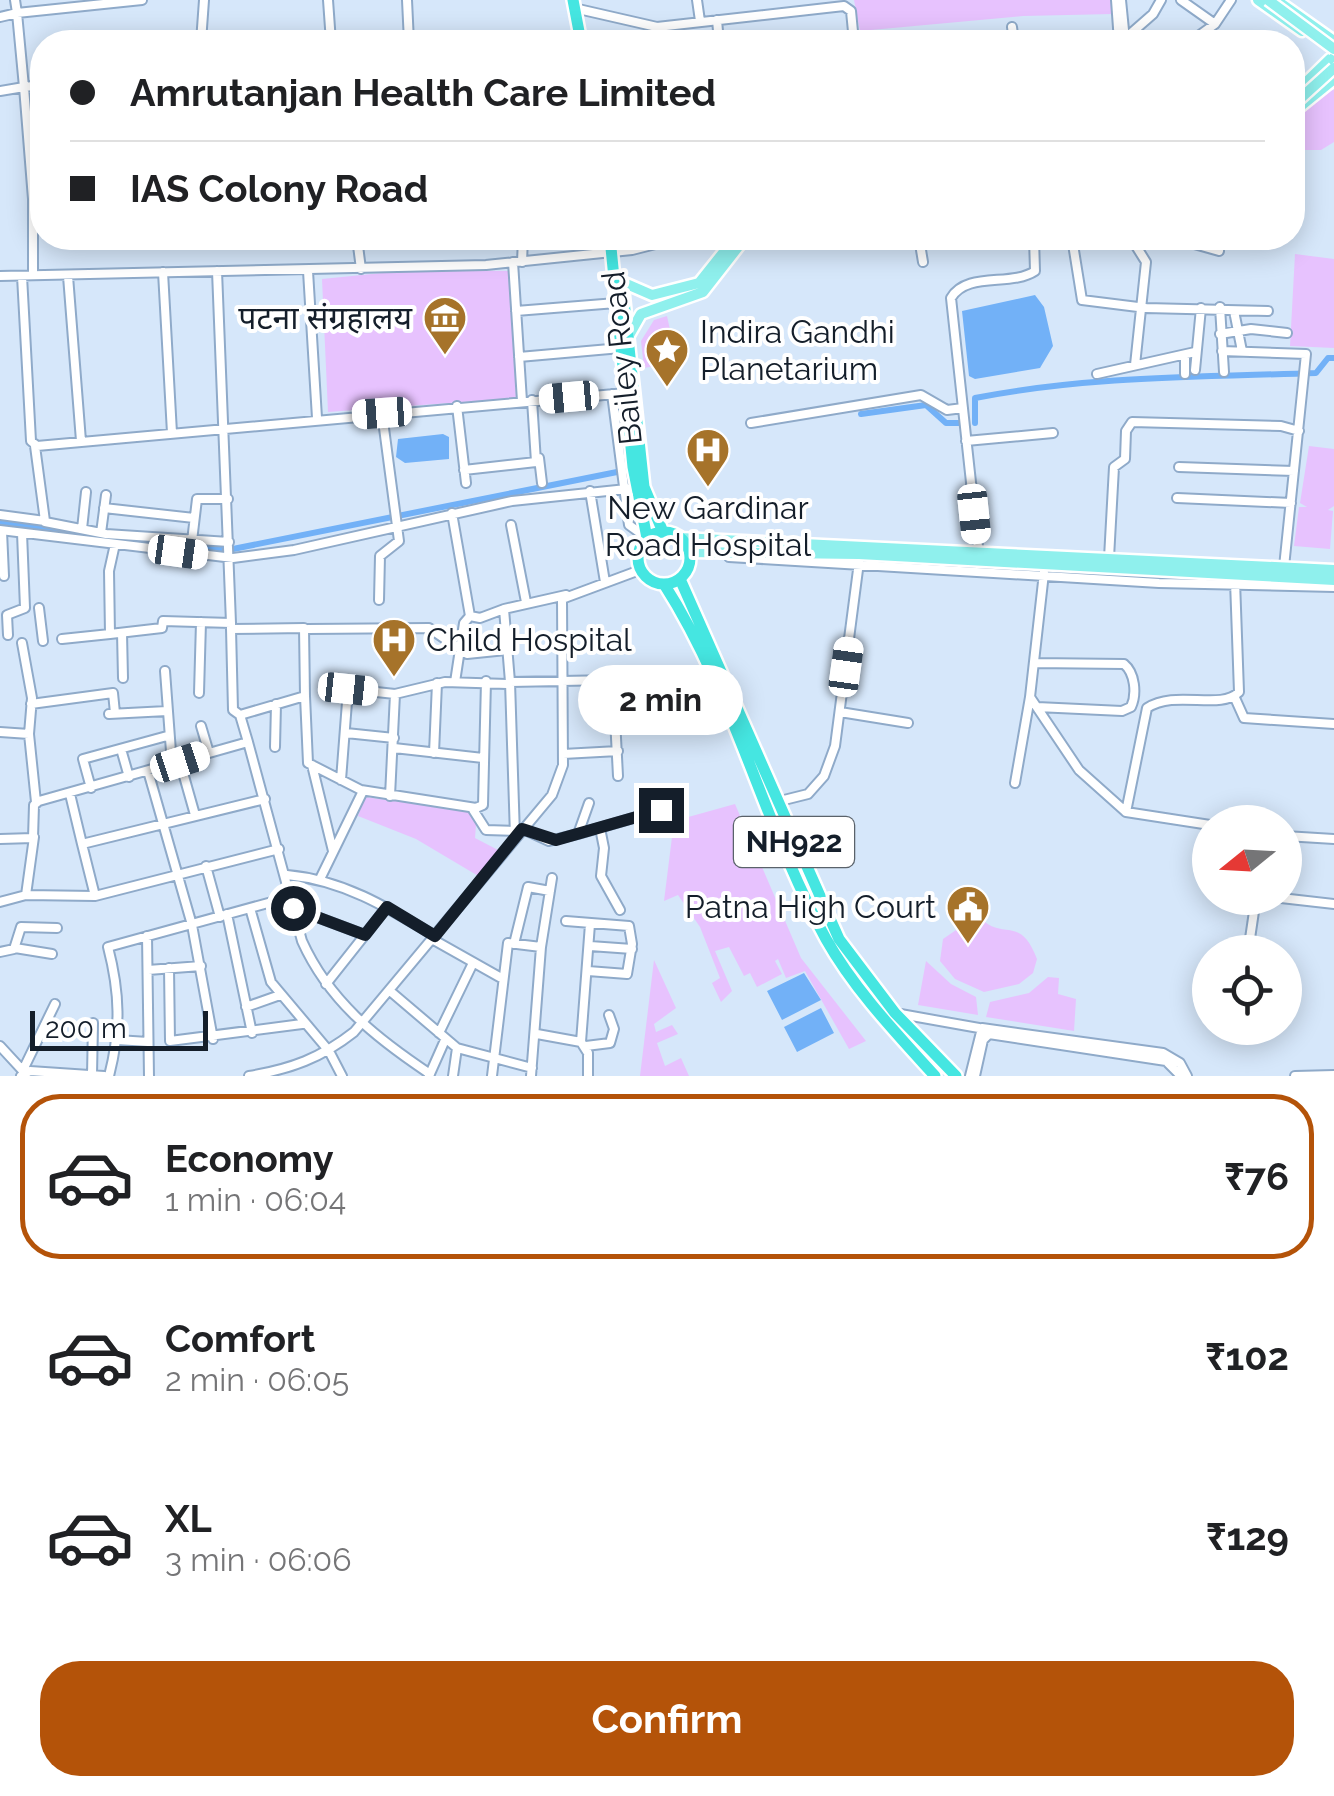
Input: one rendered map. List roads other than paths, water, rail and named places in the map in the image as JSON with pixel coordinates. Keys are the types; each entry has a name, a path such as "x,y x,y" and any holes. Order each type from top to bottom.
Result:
{"highway":[{"path":"571,2 578,30"},
{"path":"571,2 576,30"},
{"name":"Bailey Road","path":"616,252 622,282 624,394 647,538 638,552 640,570"},
{"name":"Bailey Road","path":"616,252 616,303 624,342"},
{"name":"Bailey Road","path":"624,394 644,487 664,532"},
{"path":"640,570 648,579 664,584 680,579 689,564 689,552 680,538 664,532 647,538"},
{"name":"NH922","path":"680,579 839,939 895,1012 956,1076"},
{"name":"NH922","path":"664,584 824,934 852,977 935,1076"}],"main road":[{"path":"1258,0 1301,30"},
{"path":"1268,0 1333,52"},
{"path":"1276,0 1333,52"},
{"path":"1284,0 1333,52"},
{"path":"1305,33 1333,52"},
{"path":"1305,82 1333,52"},
{"path":"1305,92 1333,52"},
{"path":"1305,100 1334,79"},
{"path":"622,282 652,295 698,283 725,250"},
{"path":"624,342 641,314 703,292 736,250"},
{"path":"680,538 859,554"},
{"path":"689,552 1109,558 1334,570"},
{"path":"979,555 1044,570 1334,584"}],"street":[{"path":"16,0 30,134"},
{"path":"0,16 142,0"},
{"path":"203,30 204,0"},
{"path":"328,0 330,30"},
{"path":"407,0 408,30"},
{"path":"698,0 700,21"},
{"path":"1119,0 1122,30"},
{"path":"1134,30 1161,0"},
{"path":"1180,0 1215,24"},
{"path":"1207,30 1231,0"},
{"path":"571,2 592,12 650,26 848,7 852,30"},
{"path":"578,26 592,12"},
{"path":"717,20 717,30"},
{"path":"0,91 30,86"},
{"path":"34,274 35,250"},
{"path":"358,250 361,269"},
{"path":"520,250 516,311 519,356 542,483"},
{"path":"0,276 361,269 518,262 625,250"},
{"path":"922,250 924,262"},
{"path":"979,555 951,298 968,284 1023,278 1035,271 1034,250"},
{"path":"1074,250 1080,299 1142,307 1268,310"},
{"path":"1136,365 1146,259 1140,250"},
{"path":"217,271 226,427 232,703 235,713 240,714 306,696"},
{"path":"308,271 317,418"},
{"path":"163,272 172,433"},
{"path":"22,276 30,441 35,446 44,527"},
{"path":"68,276 81,441"},
{"path":"516,311 616,303"},
{"path":"1220,307 1224,372"},
{"path":"1185,356 1190,372 1201,308"},
{"path":"1234,311 1242,351"},
{"path":"1220,334 1238,330 1287,333"},
{"path":"519,356 624,342"},
{"path":"1222,351 1306,354 1284,567"},
{"path":"1097,374 1195,352"},
{"path":"35,446 317,418 624,394 622,486 629,525 647,538"},
{"path":"750,423 921,395 933,398 947,410 963,408"},
{"path":"457,406 466,483"},
{"path":"379,600 379,560 399,544 382,413"},
{"path":"1109,558 1114,468 1126,459 1126,431 1132,422 1281,426 1299,432"},
{"path":"966,441 1053,434"},
{"path":"464,470 530,464 538,456"},
{"path":"1179,467 1294,471"},
{"path":"0,515 115,544 294,550 398,522 622,486 636,488"},
{"path":"590,491 605,582"},
{"path":"82,529 86,492"},
{"path":"101,533 106,495"},
{"path":"192,542 198,498 228,499"},
{"path":"1177,498 1291,503"},
{"path":"104,508 194,518"},
{"path":"452,513 470,616"},
{"path":"511,525 526,602"},
{"path":"4,576 1,530 22,533 44,527 82,529 229,550"},
{"path":"8,635 8,614 25,608 22,533"},
{"path":"110,634 109,571 115,544"},
{"path":"776,802 798,798 818,786 830,762 859,554 1044,570 1030,697 1014,783"},
{"path":"470,616 480,618 640,570"},
{"path":"1235,580 1240,679 1235,698 1244,718 1334,724"},
{"path":"249,1076 300,1064 329,1051 361,1025 558,785 563,754 560,628 566,594"},
{"path":"39,608 43,640"},
{"path":"504,609 517,832"},
{"path":"454,682 464,623 470,616"},
{"path":"62,639 162,628 164,621 308,629 428,628 462,650 506,650"},
{"path":"199,693 201,622"},
{"path":"308,629 308,763 363,790 472,808 483,805 486,682"},
{"path":"122,633 123,678"},
{"path":"22,643 32,704 29,734 36,802 26,895"},
{"path":"1034,663 1124,664 1134,701 1127,710 1037,707"},
{"path":"166,671 167,736 195,815"},
{"path":"341,780 348,689 395,694 454,682 613,680 618,776"},
{"path":"434,753 437,683"},
{"path":"32,704 113,693 112,714 167,711"},
{"path":"390,796 395,694"},
{"path":"1030,697 1079,770 1126,812 1192,823"},
{"path":"1126,812 1147,708 1172,698 1235,698"},
{"path":"275,747 276,704"},
{"path":"840,712 908,723"},
{"path":"240,714 302,940 326,984 361,1025 429,1075 472,964"},
{"path":"201,726 208,753"},
{"path":"0,732 29,734"},
{"path":"346,733 394,738"},
{"path":"91,788 83,759 167,736"},
{"path":"36,802 248,742"},
{"path":"394,748 483,758"},
{"path":"121,749 129,777"},
{"path":"563,754 618,751"},
{"path":"312,765 334,851"},
{"path":"148,772 192,925 212,1038"},
{"path":"320,879 363,790"},
{"path":"70,794 95,896"},
{"path":"82,844 266,799"},
{"path":"578,834 589,802"},
{"path":"472,808 486,830 517,832 549,841 661,810"},
{"path":"600,828 604,848 601,876 620,910"},
{"path":"0,839 34,837"},
{"path":"1302,837 1334,839"},
{"path":"0,902 26,895 95,896 279,849"},
{"path":"206,866 224,916 252,1032"},
{"path":"514,944 530,872"},
{"path":"286,875 320,879 387,907 472,964 504,979"},
{"path":"390,991 457,1048 532,1072 541,947 552,878"},
{"path":"528,886 550,891"},
{"path":"0,1046 23,1072 107,1076 117,1040 120,992 108,947 290,897"},
{"path":"1302,900 1334,904"},
{"path":"326,984 387,907"},
{"path":"250,908 271,982 302,1024 329,1051 342,1076"},
{"path":"293,908 365,935"},
{"path":"566,921 629,926 632,949 627,974 588,971"},
{"path":"588,1076 583,1044 590,924"},
{"path":"15,948 22,927 57,928"},
{"path":"147,936 149,1076"},
{"path":"492,1076 508,943 541,947"},
{"path":"590,946 632,949"},
{"path":"0,952 15,948 52,954"},
{"path":"148,970 201,966"},
{"path":"169,968 170,1041 302,1024"},
{"path":"246,1007 280,995"},
{"path":"23,1072 55,1004"},
{"path":"895,1012 979,1028 1144,1049 1176,1062 1184,1076"},
{"path":"537,1034 583,1044 610,1043 614,1029 610,1015"},
{"path":"92,1075 93,1023"},
{"path":"972,1076 979,1028"},
{"path":"972,1076 983,1040 989,1034 1176,1062"},
{"path":"117,1040 148,1042"},
{"path":"453,1076 457,1048"},
{"path":"300,1064 303,1076"},
{"path":"1295,1076 1334,1075"}],"water":[{"path":"1035,295 1044,307 1053,346 1040,368 975,379 969,376 962,311"},
{"path":"443,434 449,437 449,459 405,463 396,457 398,439"},
{"path":"804,973 821,1000 782,1020 767,991"},
{"path":"821,1008 834,1033 797,1052 784,1027"}],"waterway":[{"path":"975,423 975,398 1102,381 1316,373 1328,358 1334,358"},
{"path":"861,414 926,405 946,423 959,423"},
{"path":"0,523 228,550 622,471"}],"place":[{"name":"पटना संग्रहालय","path":"445,356"},
{"name":"Indira Gandhi Planetarium","path":"667,388"},
{"name":"New Gardinar Road Hospital","path":"708,488"},
{"name":"Child Hospital","path":"394,678"},
{"name":"Patna High Court","path":"968,945"}]}
